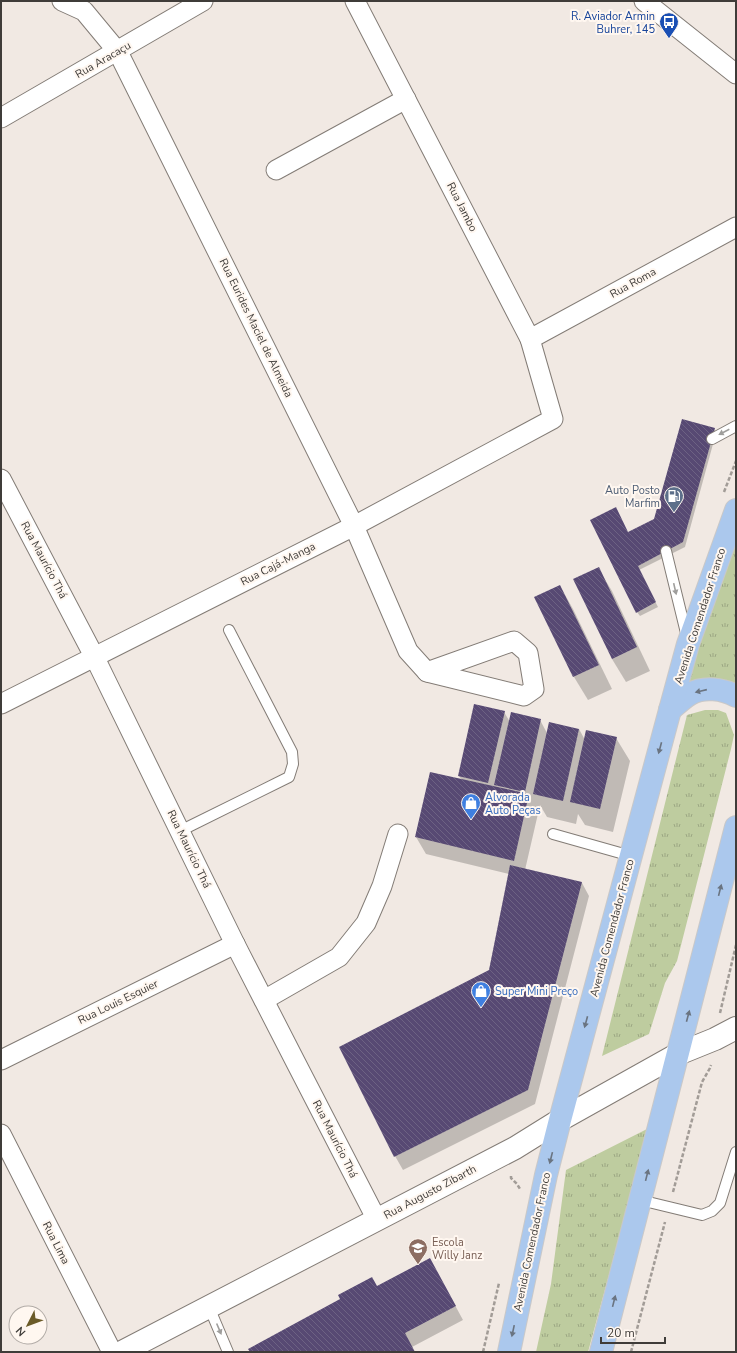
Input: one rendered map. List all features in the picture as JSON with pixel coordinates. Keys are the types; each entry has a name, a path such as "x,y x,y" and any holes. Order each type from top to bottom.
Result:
{"highway":[{"name":"Avenida Comendador Franco","path":"509,1352 545,1182 560,1120 670,710 688,644 736,510"},
{"path":"670,710 691,693 708,689 726,691 736,696"},
{"path":"601,1352 736,827"}],"main road":[{"name":"Rua Augusto Zibarth","path":"122,1352 515,1148 560,1120 678,1054 715,1039 736,1028"}],"street":[{"name":"Rua Eurides Maciel de Almeida","path":"62,1 84,11 118,52 354,526 408,652 427,672"},
{"name":"Rua Aracaçu","path":"1,118 118,52 204,1"},
{"name":"Rua Jambo","path":"355,1 530,339 553,419"},
{"path":"644,1 736,74"},
{"path":"276,170 406,100"},
{"name":"Rua Roma","path":"530,339 736,227"},
{"name":"Rua Cajá-Manga","path":"1,704 354,526 553,419"},
{"name":"Rua Maurício Thá","path":"1,479 94,656 235,944 377,1220"},
{"path":"514,641 528,653 534,688 524,696 427,672 514,641"},
{"path":"264,1000 339,957 357,935 366,923 382,886 398,834"},
{"name":"Rua Louis Esquier","path":"1,1060 235,944"},
{"name":"Rua Lima","path":"1,1134 112,1352"}],"lane":[{"path":"712,439 736,426"},
{"path":"666,551 688,644"},
{"path":"180,831 289,777 293,764 292,752 229,630"},
{"path":"553,834 631,856"},
{"path":"640,1200 702,1215 712,1211 720,1203 736,1152"},
{"path":"209,1307 228,1352"}],"path":[{"path":"720,1011 736,945"},
{"path":"511,1178 520,1190"},
{"path":"483,1352 499,1282"}],"green space":[{"path":"736,543 736,689 673,705"},
{"path":"705,710 718,710 726,713 734,735 677,961 665,983 649,1034 602,1056 687,715"},
{"path":"649,1128 588,1352 536,1352 551,1284 566,1170"}],"building":[{"name":"Auto Posto Marfim","path":"682,419 715,428 683,542 638,566 656,602 636,613 590,520 616,507 628,532 654,519"},
{"path":"599,567 637,647 612,659 573,579"},
{"path":"560,585 599,665 573,677 534,597"},
{"path":"474,704 505,711 488,783 458,776"},
{"path":"511,712 541,719 525,792 494,785"},
{"path":"549,722 579,729 563,801 533,794"},
{"path":"586,730 617,737 600,809 570,802"},
{"name":"Alvorada Auto Peças","path":"430,772 529,794 514,861 415,837"},
{"name":"Super Mini Preço","path":"510,865 582,882 528,1090 394,1157 339,1047 489,970"},
{"path":"430,1258 456,1306 405,1333 415,1352 250,1352 248,1349 340,1299 338,1295 372,1277 377,1286"}],"place":[{"name":"R. Aviador Armin Buhrer, 145","path":"669,39"},
{"name":"Auto Posto Marfim","path":"674,513"},
{"name":"Alvorada Auto Peças","path":"471,820"},
{"name":"Super Mini Preço","path":"481,1008"},
{"name":"Escola Willy Janz","path":"418,1265"}]}
